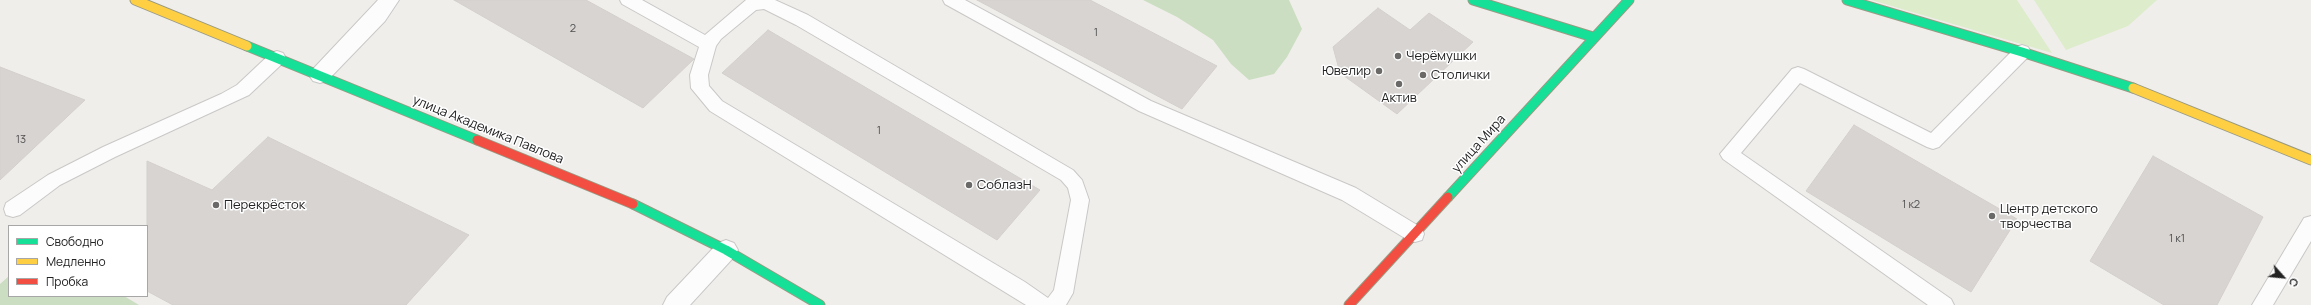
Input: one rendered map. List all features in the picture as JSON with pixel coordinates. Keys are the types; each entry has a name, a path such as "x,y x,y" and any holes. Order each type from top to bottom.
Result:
{"street":[{"name":"улица Академика Павлова","path":"135,0 651,211 726,250 820,305"},
{"path":"320,75 378,15 389,0"},
{"path":"1473,0 1593,37"},
{"name":"улица Мира","path":"1349,305 1593,37 1629,0"},
{"path":"1847,0 2022,52 2162,98 2311,160"},
{"path":"675,305 726,250"}],"lane":[{"path":"628,0 708,44"},
{"path":"951,0 1145,106 1349,194 1415,234"},
{"path":"1042,305 998,275 716,106 700,88 699,75 708,44 715,34 752,4 766,3 802,20 1067,175 1076,185 1080,200 1063,292 1055,305"},
{"path":"1944,305 1729,154 1798,74 1933,142 2022,52"},
{"path":"13,209 54,180 109,152 227,99 243,90 277,58"},
{"path":"2262,305 2311,224"}],"green space":[{"path":"1143,0 1289,0 1302,29 1287,57 1274,74 1249,80 1231,64 1213,40 1177,17"},
{"path":"1871,0 2017,0 2052,53"},
{"path":"2034,0 2157,0 2128,26 2066,50"},
{"path":"8,277 8,297 126,297 139,305 0,305 0,284"}],"building":[{"path":"454,0 586,0 694,59 643,108"},
{"path":"977,0 1090,0 1217,66 1182,109"},
{"path":"1378,8 1410,30 1429,13 1473,42 1397,114 1340,73 1333,47"},
{"path":"768,30 1040,190 997,240 722,73"},
{"path":"0,67 85,100 0,180"},
{"path":"1854,125 2017,219 1971,292 1806,191"},
{"path":"268,137 469,235 406,305 173,305 148,292 147,161 212,190"},
{"path":"2153,156 2263,217 2217,305 2164,305 2090,261"}],"traffic: fast":[{"path":"1473,0 1593,37"},
{"path":"1448,197 1629,0"},
{"path":"1847,0 2022,52 2133,88"},
{"path":"247,46 477,140"},
{"path":"633,204 726,250 820,305"}],"traffic: slow":[{"path":"135,0 247,46"},
{"path":"2133,88 2162,98 2311,160"}],"traffic: jam":[{"path":"477,140 633,204"},
{"path":"1349,305 1448,197"}],"place":[{"name":"Черёмушки","path":"1398,56"},
{"name":"Ювелир","path":"1379,71"},
{"name":"Столички","path":"1423,75"},
{"name":"Актив","path":"1399,84"},
{"name":"СоблазН","path":"969,185"},
{"name":"Перекрёсток","path":"216,205"},
{"name":"Центр детского творчества","path":"1992,216"}]}
